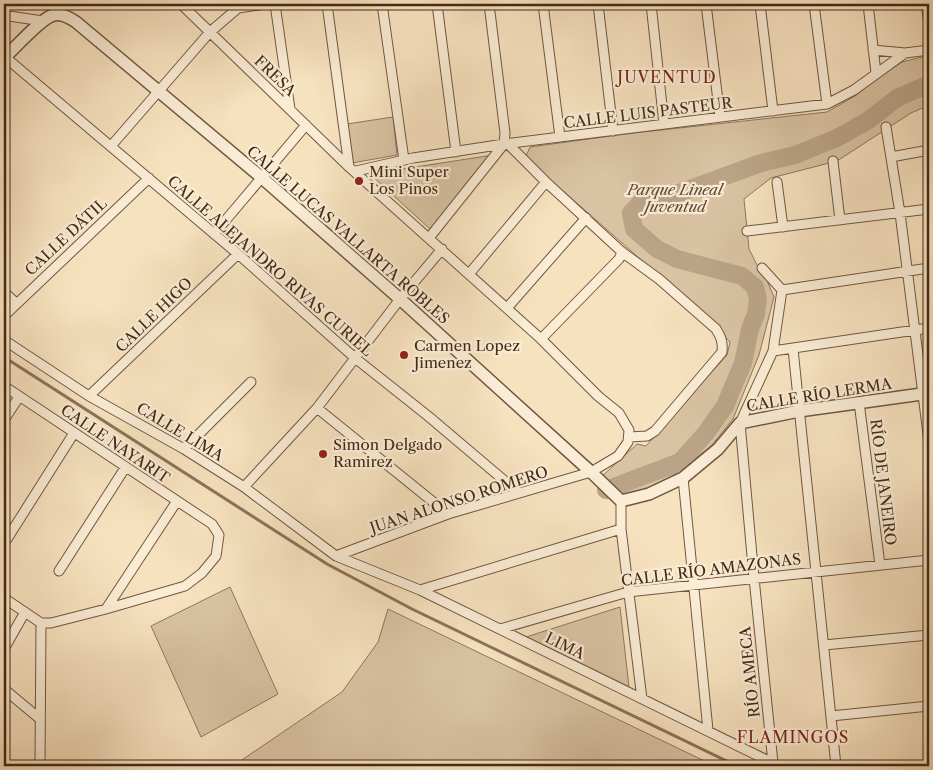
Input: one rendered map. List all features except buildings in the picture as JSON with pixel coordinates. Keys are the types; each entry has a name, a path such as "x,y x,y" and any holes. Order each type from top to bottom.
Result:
{"street":[{"path":"111,146 210,32 238,8 266,4"},
{"path":"275,4 290,109"},
{"path":"327,4 353,169"},
{"path":"382,4 404,160"},
{"path":"436,4 456,152"},
{"path":"489,4 506,144 622,252 659,279 716,329 723,344 722,352 655,431 647,436 628,437"},
{"path":"543,4 560,137"},
{"path":"598,4 613,131"},
{"path":"651,4 664,124"},
{"path":"706,4 720,117"},
{"path":"760,4 773,111"},
{"path":"814,4 827,104"},
{"path":"868,4 876,73"},
{"path":"926,4 929,24"},
{"name":"FRESA","path":"182,5 353,169 541,339 598,396 619,413 629,430 628,437"},
{"name":"CALLE LUCAS VALLARTA ROBLES","path":"43,21 54,15 65,16 76,22 261,177 400,299 591,472 621,502"},
{"path":"4,17 9,16 43,21"},
{"path":"5,58 43,21"},
{"path":"873,50 905,52 929,50"},
{"name":"CALLE LUIS PASTEUR","path":"353,169 506,144 827,104 854,90 905,52"},
{"name":"CALLE ALEJANDRO RIVAS CURIEL","path":"5,58 238,254 355,358 428,416 519,493"},
{"path":"214,234 306,124"},
{"path":"886,127 900,213 915,330 926,393 929,442"},
{"path":"429,238 506,144"},
{"path":"891,157 929,150"},
{"path":"833,161 840,220"},
{"name":"CALLE DÁTIL","path":"4,316 149,178"},
{"path":"469,274 546,182"},
{"path":"777,182 782,227"},
{"path":"747,231 929,209"},
{"path":"507,308 586,218"},
{"path":"244,487 317,408 400,299 442,249"},
{"path":"541,339 619,260 622,252"},
{"name":"CALLE HIGO","path":"89,396 238,254"},
{"path":"762,268 782,290"},
{"path":"782,290 929,268"},
{"path":"740,423 772,351 782,290"},
{"path":"4,292 16,304"},
{"path":"772,351 929,328"},
{"name":"CALLE LIMA","path":"4,340 89,396 184,449 244,487 336,556"},
{"path":"793,349 836,766"},
{"path":"184,449 251,382"},
{"name":"CALLE NAYARIT","path":"4,386 212,524 218,535 216,556 202,573 185,586 106,609"},
{"name":"CALLE RÍO LERMA","path":"621,502 649,494 683,478 718,449 740,423 800,411 926,393"},
{"path":"4,420 19,397"},
{"name":"RÍO DE JANEIRO","path":"859,402 880,565"},
{"path":"317,408 448,514"},
{"name":"RÍO AMECA","path":"740,423 754,578 776,765"},
{"path":"7,539 74,433"},
{"name":"JUAN ALONSO ROMERO","path":"336,556 448,514 591,472 618,456 628,442 628,437"},
{"path":"59,571 125,468"},
{"path":"683,478 708,730"},
{"path":"4,598 41,623 51,623 106,609 177,502"},
{"path":"621,502 621,529 642,699"},
{"path":"420,590 621,529"},
{"name":"LIMA","path":"336,556 420,590 776,765"},
{"name":"CALLE RÍO AMAZONAS","path":"500,629 628,592 929,560"},
{"path":"4,649 25,612"},
{"path":"40,766 41,623"},
{"path":"824,645 929,635"},
{"path":"4,689 40,718"},
{"path":"831,716 929,706"}],"green space":[{"name":"Parque Lineal Juventud","path":"929,56 929,105 911,113 837,161 771,178 744,199 749,249 760,271 765,276 774,297 759,355 733,419 711,446 674,475 623,500 601,477 637,444 646,446 727,355 730,342 698,310 528,160 526,156 530,147 633,133 827,112 855,96 902,62"},
{"path":"393,117 397,155 352,163 347,124"},
{"path":"493,155 430,229 370,174"},
{"path":"230,587 278,694 201,737 151,626"},
{"path":"620,607 629,687 526,637"},
{"path":"388,609 715,766 233,766 342,692 378,642"}],"waterway":[{"path":"606,490 680,462 706,433 725,406 743,363 758,299 755,287 742,276 677,259 657,249 634,229 631,213 641,202 679,193 761,163 795,155 837,138 869,120 897,98 929,84"},
{"path":"4,357 327,564 412,609 737,766"}],"place":[{"name":"Mini Super Los Pinos","path":"359,181"},
{"name":"Carmen Lopez Jimenez","path":"404,355"},
{"name":"Simon Delgado Ramirez","path":"323,454"}],"district":[{"name":"JUVENTUD","path":"667,77"},
{"name":"FLAMINGOS","path":"793,737"}]}
